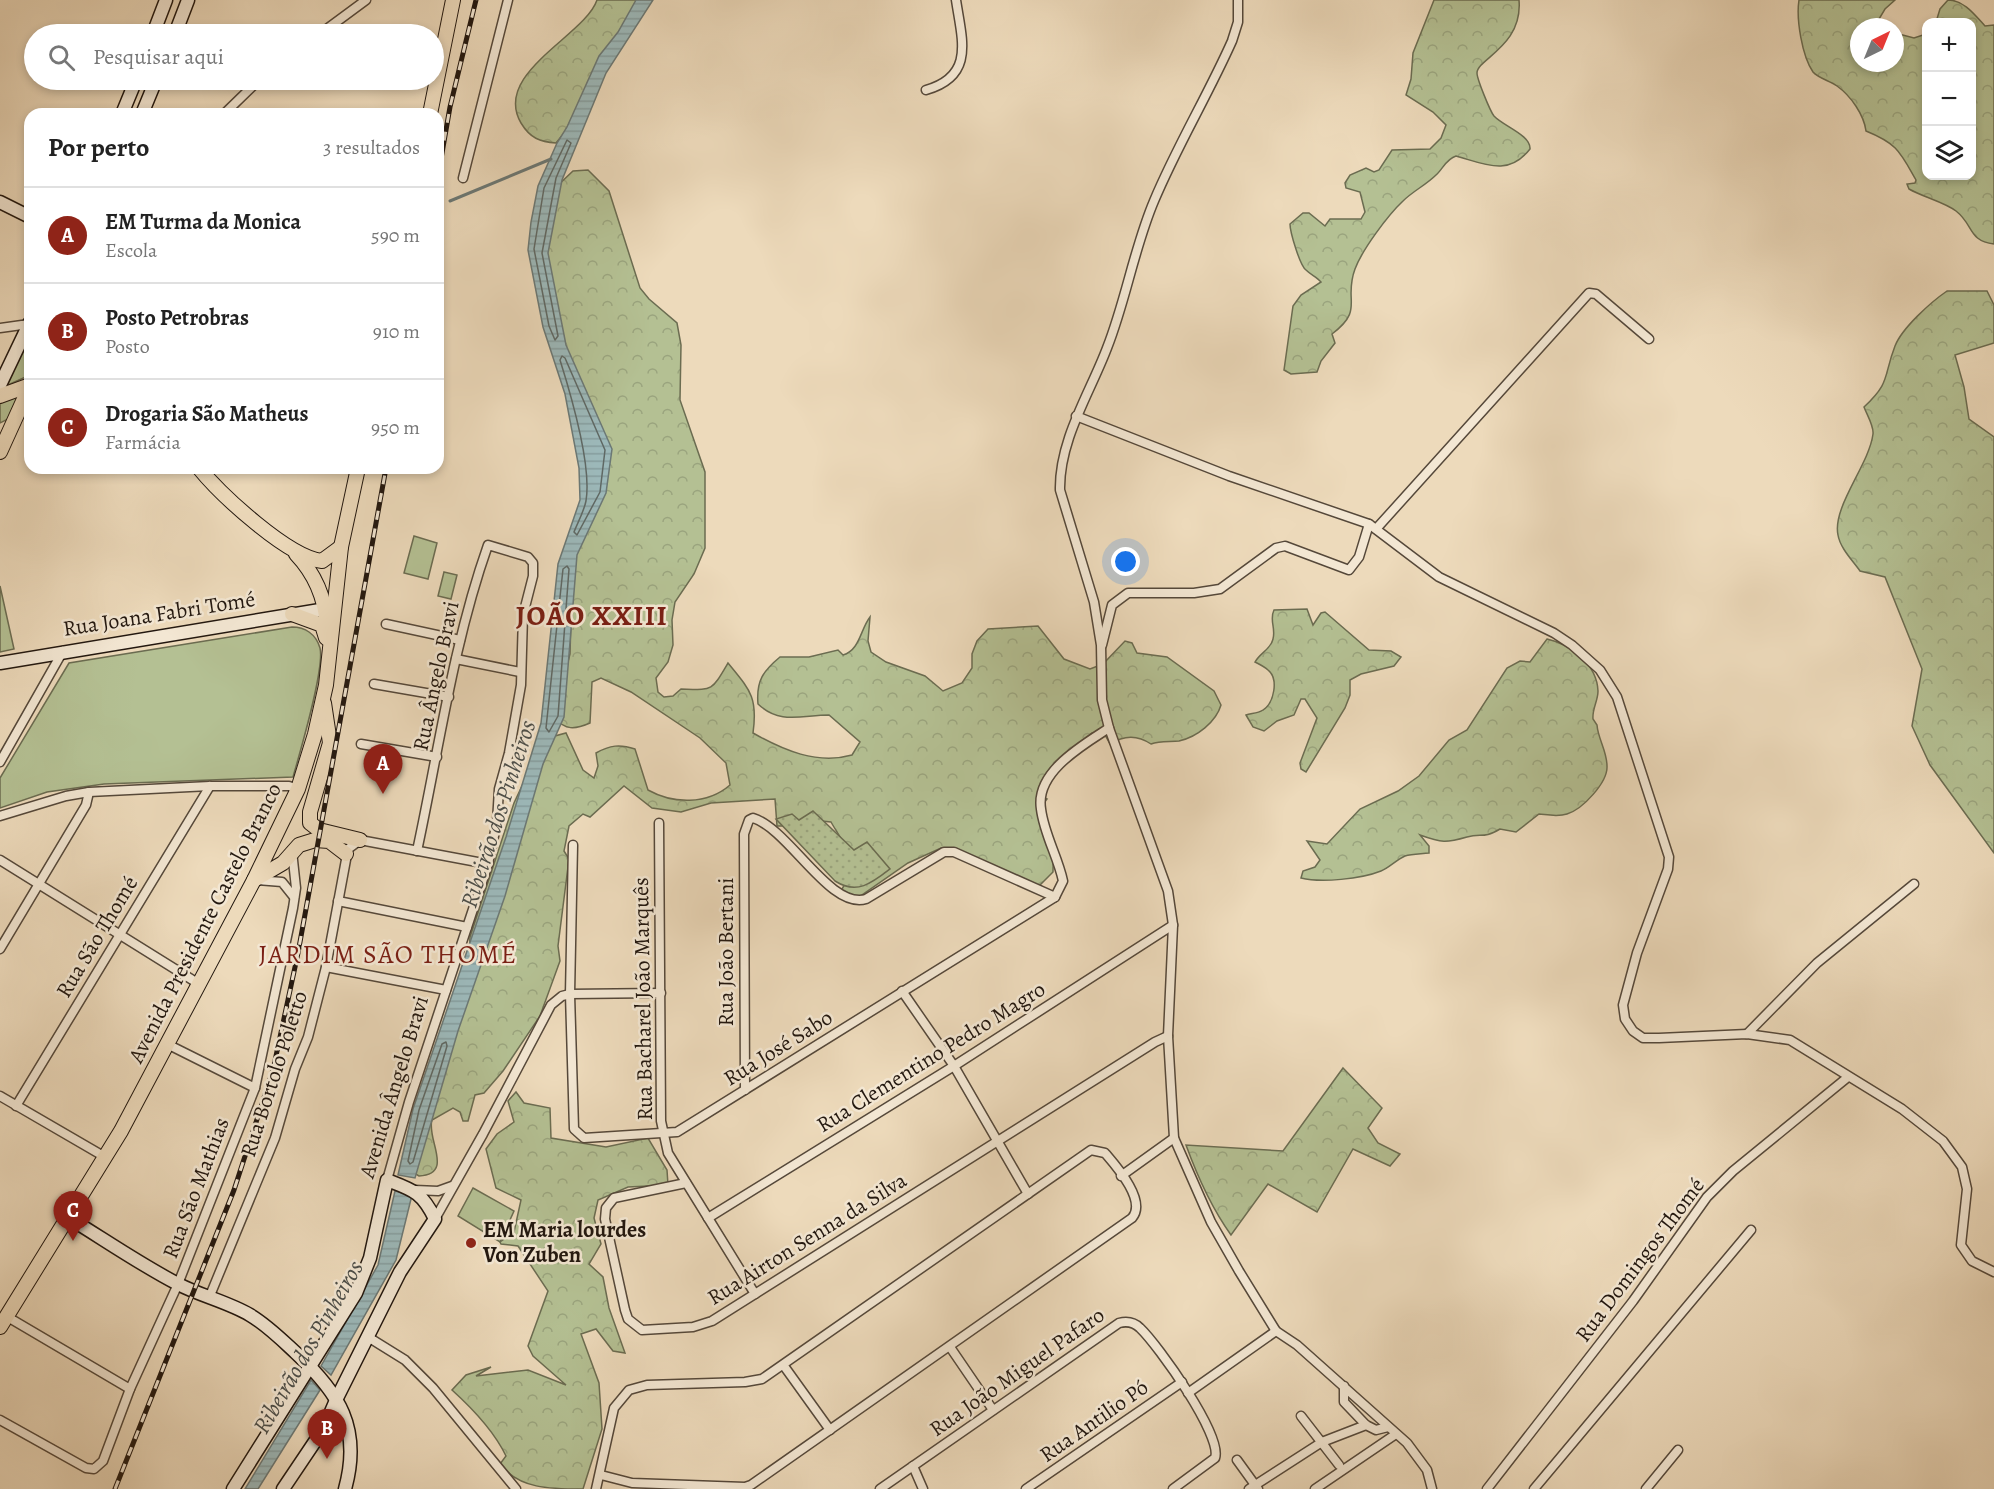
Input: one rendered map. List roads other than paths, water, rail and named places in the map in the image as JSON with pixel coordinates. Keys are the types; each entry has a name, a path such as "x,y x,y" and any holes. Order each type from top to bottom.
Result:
{"main road":[{"path":"444,45 453,0"},
{"path":"431,108 435,90"},
{"path":"0,396 24,387"},
{"path":"0,452 6,428 24,396"},
{"path":"6,428 24,420"},
{"path":"205,474 236,506 304,556 322,561 341,547"},
{"name":"Avenida Presidente Castelo Branco","path":"3,1322 105,1157 254,880 298,789 323,699 334,622 341,547 357,474"},
{"path":"288,546 305,563 334,622"},
{"path":"326,609 329,645"},
{"path":"292,614 322,625 329,645"},
{"path":"323,699 330,743 310,812 310,823 319,830 360,840"},
{"path":"254,880 283,863 299,845 324,840 339,846 346,854"}],"street":[{"path":"157,24 166,0"},
{"path":"179,24 188,0"},
{"path":"334,24 366,0"},
{"path":"463,178 508,0"},
{"path":"926,90 942,86 958,71 963,49 956,0"},
{"path":"1238,0 1238,22 1232,41 1154,202 1118,320 1093,385 1077,416 1060,475 1060,490 1094,602 1101,645 1102,700 1109,728 1168,891 1173,926 1168,1036 1174,1138 1211,1222 1276,1331 1297,1345 1344,1386 1419,1456 1427,1470 1432,1489"},
{"path":"124,108 132,90"},
{"path":"144,108 152,90"},
{"path":"230,108 249,90"},
{"path":"0,202 24,214"},
{"path":"1101,645 1112,606 1128,593 1194,593 1220,589 1276,548 1285,546 1349,570 1359,557 1373,527 1589,293 1596,294 1649,339"},
{"path":"0,328 24,324"},
{"path":"0,385 24,335"},
{"path":"1077,416 1229,476 1373,527 1439,577 1554,633 1572,645 1600,670 1617,697 1670,857 1668,869 1637,953 1623,1005 1625,1019 1633,1031 1643,1038 1747,1034 1790,1040 1902,1109 1953,1151 1962,1167 1967,1189 1961,1245 1972,1261 1994,1272"},
{"name":"Rua Ângelo Bravi","path":"417,851 460,640 472,590 488,545 528,557 533,563"},
{"name":"Avenida Ângelo Bravi","path":"233,1489 312,1369 364,1276 392,1182 409,1102 488,864 497,822 499,789 509,753 521,685 523,615 533,576 533,563"},
{"path":"292,614 312,602 317,584"},
{"name":"Rua Joana Fabri Tomé","path":"0,663 326,609"},
{"path":"386,624 460,640"},
{"path":"0,762 63,651"},
{"path":"456,659 520,672"},
{"path":"374,684 449,698"},
{"path":"1055,897 1063,881 1041,809 1042,789 1049,777 1077,749 1109,728"},
{"path":"361,744 437,758"},
{"path":"0,816 56,798 89,792 210,786 289,786 298,789"},
{"name":"Rua São Thomé","path":"16,1106 210,786"},
{"path":"0,949 86,805 89,792"},
{"name":"Rua João Bertani","path":"745,1090 744,828 746,823 753,818 771,825 837,893 853,901 866,899 944,852 954,852 1055,897"},
{"name":"Rua Bacharel João Marquês","path":"659,823 661,1120 668,1153 755,1294"},
{"path":"346,854 352,844 360,840 488,864"},
{"name":"Rua José Sabo","path":"573,845 570,994 571,1118 574,1129 585,1138 664,1134 690,1126 1055,897"},
{"name":"Rua São Mathias","path":"0,1420 86,1468 94,1469 103,1461 130,1389 178,1284 255,1088 294,897 292,852"},
{"name":"Rua Bortolo Poletto","path":"209,1298 275,1138 295,1070 308,1036 326,967 346,854"},
{"path":"0,861 198,984"},
{"path":"254,880 282,882 294,897"},
{"path":"1747,1034 1817,963 1914,884"},
{"path":"338,901 467,927"},
{"name":"Rua Clementino Pedro Magro","path":"708,1218 954,1066 1173,926"},
{"path":"326,967 446,990"},
{"path":"902,991 954,1066 1028,1194"},
{"path":"283,1489 324,1428 400,1272 435,1219 452,1185 483,1134 547,1010 562,996 570,994 661,993"},
{"name":"Rua Airton Senna da Silva","path":"686,1183 614,1198 606,1208 605,1219 628,1319 642,1330 693,1327 712,1321 1155,1042 1168,1036"},
{"path":"167,1044 255,1088"},
{"name":"Rua Domingos Thomé","path":"1487,1489 1633,1301 1707,1197 1733,1171 1848,1077"},
{"path":"0,1096 105,1157"},
{"path":"1121,1176 1174,1138"},
{"path":"596,1489 601,1475 614,1408 630,1390 647,1385 746,1382 762,1379 784,1366 1092,1150 1105,1154 1137,1202 1132,1218 950,1347 745,1487 632,1483 601,1475"},
{"path":"392,1182 415,1190 438,1191 452,1185"},
{"path":"415,1190 427,1202 435,1219"},
{"path":"69,1218 178,1284 250,1315 312,1369 329,1386 346,1420 351,1447 345,1489"},
{"path":"1534,1489 1751,1230"},
{"path":"3,1322 130,1389"},
{"name":"Rua João Miguel Pafaro","path":"880,1489 1124,1322 1139,1327 1182,1382 1216,1442 1217,1453 1208,1465 1173,1489"},
{"path":"1188,1393 1276,1331"},
{"path":"368,1338 405,1360 433,1388 516,1489"},
{"path":"950,1347 993,1410"},
{"path":"784,1366 830,1430"},
{"name":"Rua Antilio Pó","path":"1026,1489 1182,1382"},
{"path":"1344,1386 1344,1402 1366,1425 1376,1430 1388,1427"},
{"path":"1301,1416 1339,1465"},
{"path":"1237,1460 1254,1488 1322,1442 1366,1425"},
{"path":"1315,1489 1396,1434"},
{"path":"1646,1489 1678,1450"},
{"path":"913,1466 923,1489"}],"water":[{"path":"636,0 653,0 606,73 562,180 548,253 566,345 612,449 606,493 577,555 564,717 543,764 505,896 458,1031 415,1178 398,1175 413,1109 506,837 541,723 558,564 580,500 579,468 565,394 543,327 528,250 538,186 599,56 618,32"},
{"path":"395,1191 412,1195 396,1260 331,1375 321,1366 378,1265"},
{"path":"311,1380 320,1390 258,1489 245,1489"}],"waterway":[{"path":"450,201 551,159"}],"railway":[{"path":"444,142 476,0"},
{"path":"115,1489 234,1190 273,1070 298,953 385,474"}],"place":[{"name":"EM Turma da Monica","path":"383,794"},
{"name":"Drogaria São Matheus","path":"73,1241"},
{"name":"EM Maria lourdes Von Zuben","path":"471,1243"},
{"name":"Posto Petrobras","path":"327,1459"}],"district":[{"name":"JOÃO XXIII","path":"592,616"},
{"name":"JARDIM SÃO THOMÉ","path":"388,954"}],"water label":[{"name":"Ribeirão dos Pinheiros","path":"498,814"},
{"name":"Ribeirão dos Pinheiros","path":"308,1347"}]}
